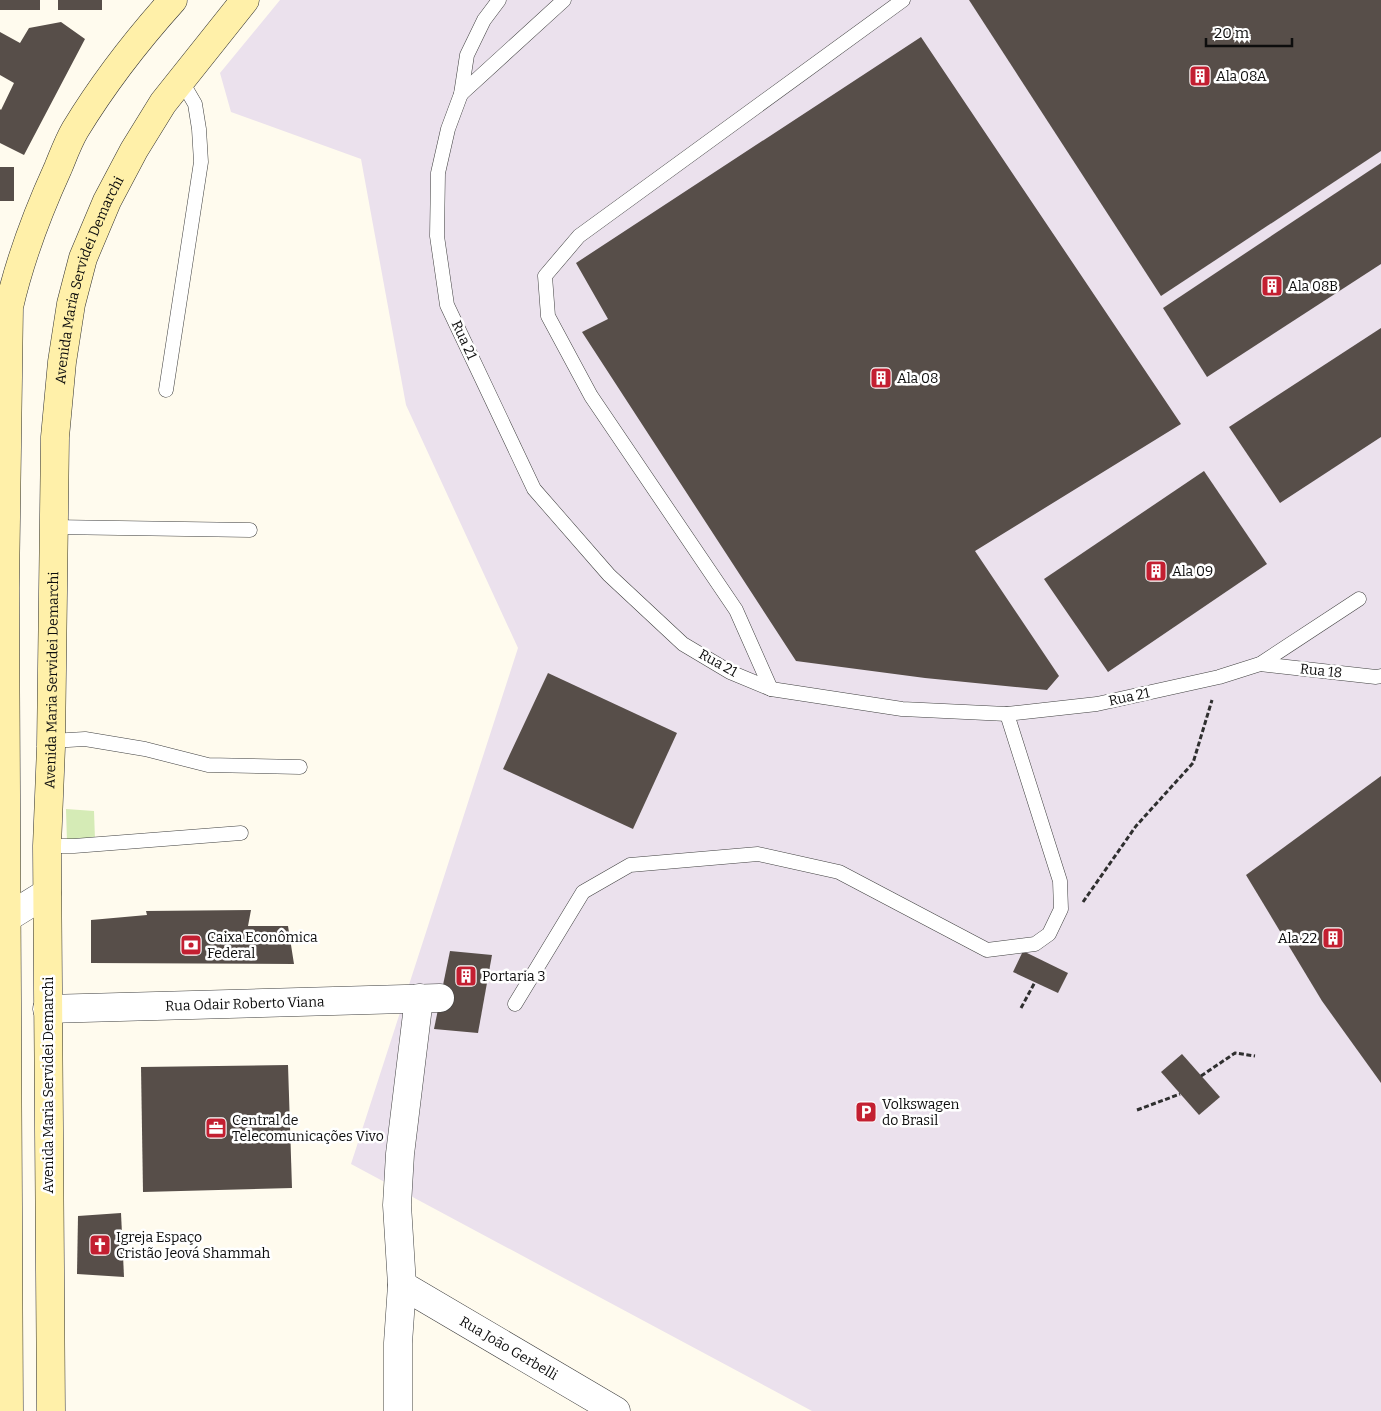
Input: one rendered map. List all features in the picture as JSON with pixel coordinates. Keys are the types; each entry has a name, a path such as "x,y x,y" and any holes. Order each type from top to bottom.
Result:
{"main road":[{"path":"9,1411 3,919 2,589 3,464 9,308 16,279 38,210 74,132 109,79 173,0"},
{"name":"Avenida Maria Servidei Demarchi","path":"51,1411 47,846 51,741 55,437 62,362 71,304 83,258 107,201 134,150 163,102 245,0"}],"street":[{"path":"3,919 47,893"},
{"name":"Rua Odair Roberto Viana","path":"47,1009 430,998 400,1154 397,1206 402,1285"},
{"path":"398,1411 398,1343 402,1285"},
{"name":"Rua João Gerbelli","path":"402,1285 616,1411"}],"lane":[{"name":"Rua 21","path":"499,0 484,20 467,55 460,94 448,129 438,173 437,236 447,305 534,489 609,575 683,644 730,672 771,689 902,709 1007,714 1097,704 1219,677 1260,664 1359,599"},
{"name":"Rua 21","path":"460,94 564,0"},
{"path":"771,689 736,610 592,396 548,316 545,276 579,236 903,0"},
{"path":"166,390 201,162 199,129 194,104 181,80"},
{"path":"54,527 250,530"},
{"name":"Rua 18","path":"1260,664 1381,676"},
{"path":"515,1004 583,892 630,865 758,854 839,872 987,950 1034,944 1049,934 1061,909 1060,881 1007,714"},
{"path":"51,741 85,739 145,748 208,765 300,766"},
{"path":"47,846 74,846 241,833"}],"path":[{"path":"1082,904 1136,826 1193,763 1219,677"},
{"path":"1021,1008 1035,982"},
{"path":"1201,1076 1235,1054 1255,1056"},
{"path":"1137,1110 1180,1094"}],"shaded area":[{"name":"Volkswagen do Brasil","path":"280,0 1381,0 1381,1411 812,1411 351,1164 518,648 406,405 361,159 231,112 220,73"}],"green space":[{"path":"66,809 94,811 95,840 67,842"}],"building":[{"path":"0,0 40,0 40,10 0,10"},
{"path":"58,0 102,0 102,10 58,10"},
{"name":"Ala 08A","path":"969,0 1381,0 1381,151 1161,296"},
{"path":"61,22 85,39 24,155 0,143 0,109 14,83 0,75 0,32 20,43 29,28"},
{"name":"Ala 08","path":"921,37 1181,424 975,551 1059,676 1047,690 925,678 796,661 582,332 608,319 576,263"},
{"name":"Ala 08B","path":"1381,163 1381,264 1207,377 1163,308"},
{"path":"0,167 14,167 14,201 0,201"},
{"path":"1381,328 1381,437 1280,503 1229,427"},
{"name":"Ala 09","path":"1204,471 1267,564 1108,672 1044,579"},
{"path":"548,673 677,733 633,829 503,769"},
{"name":"Ala 22","path":"1381,776 1381,1083 1322,1001 1246,875"},
{"name":"Caixa Econômica Federal","path":"251,910 248,926 288,926 294,964 91,963 91,920 147,915 146,911"},
{"name":"Portaria 3","path":"450,951 492,955 478,1033 434,1029"},
{"path":"1023,951 1068,973 1058,993 1013,972"},
{"path":"1182,1054 1220,1097 1199,1115 1161,1072"},
{"name":"Central de Telecomunicações Vivo","path":"288,1065 292,1188 143,1192 141,1067"},
{"name":"Igreja Espaço Cristão Jeová Shammah","path":"121,1213 124,1277 77,1274 78,1216"}],"place":[{"name":"Ala 08A","path":"1200,76"},
{"name":"Ala 08B","path":"1272,286"},
{"name":"Ala 08","path":"881,378"},
{"name":"Ala 09","path":"1156,571"},
{"name":"Ala 22","path":"1333,938"},
{"name":"Caixa Econômica Federal","path":"191,945"},
{"name":"Portaria 3","path":"466,976"},
{"name":"Volkswagen do Brasil","path":"866,1112"},
{"name":"Central de Telecomunicações Vivo","path":"216,1128"},
{"name":"Igreja Espaço Cristão Jeová Shammah","path":"100,1245"}]}
